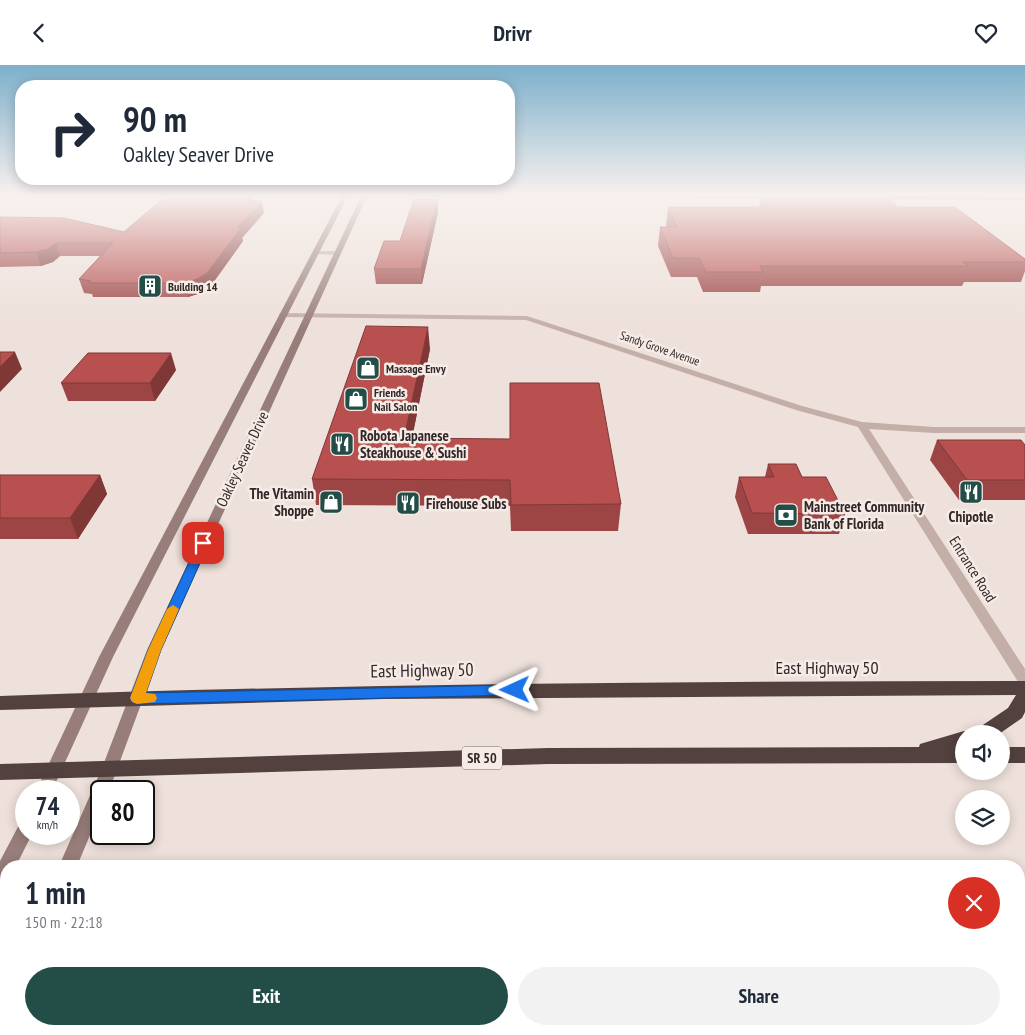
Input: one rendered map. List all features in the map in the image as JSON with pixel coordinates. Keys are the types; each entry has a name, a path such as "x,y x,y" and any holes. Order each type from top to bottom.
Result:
{"highway":[{"name":"East Highway 50","path":"0,703 137,698 611,688 1025,688"},
{"path":"997,725 1015,713 1025,696"},
{"path":"909,755 955,742"},
{"name":"SR 50","path":"0,772 548,756 955,755"},
{"path":"1010,755 1025,755"}],"street":[{"name":"Oakley Seaver Drive","path":"49,780 106,657 323,239"},
{"name":"Oakley Seaver Drive","path":"71,860 110,768 154,650 344,239"},
{"path":"316,253 338,253"},
{"name":"Sandy Grove Avenue","path":"283,315 527,318 799,408 862,425 934,429 1025,430"},
{"name":"Entrance Road","path":"862,425 1025,681"},
{"path":"10,860 18,845"}],"building":[{"path":"0,239 232,239 207,273 185,283 89,283 91,281 79,279 113,243 56,243 48,249 36,252 0,253"},
{"path":"401,239 428,239 421,269 374,269 384,241 400,241"},
{"path":"665,239 998,239 1025,259 1025,262 963,262 969,266 760,266 763,272 706,272 699,258 673,258"},
{"path":"366,326 428,327 404,438 510,439 510,383 599,383 621,504 511,505 510,480 312,479"},
{"path":"0,352 15,352 0,367"},
{"path":"88,353 171,353 150,383 61,383"},
{"path":"937,440 1021,440 1025,445 1025,480 967,480"},
{"path":"768,464 796,464 802,477 826,477 845,514 752,513 739,477 774,477"},
{"path":"0,475 100,475 70,518 0,518"}],"slow traffic":[{"path":"150,698 137,698 154,650 173,609"}],"place":[{"name":"Building 14","path":"150,286"},
{"name":"Massage Envy","path":"368,368"},
{"name":"Friends Nail Salon","path":"356,399"},
{"name":"Robota Japanese Steakhouse & Sushi","path":"342,444"},
{"name":"Chipotle","path":"971,492"},
{"name":"The Vitamin Shoppe","path":"331,502"},
{"name":"Firehouse Subs","path":"408,503"},
{"name":"Mainstreet Community Bank of Florida","path":"786,515"}],"route":[{"path":"203,543 154,650 137,698 515,690"}]}
